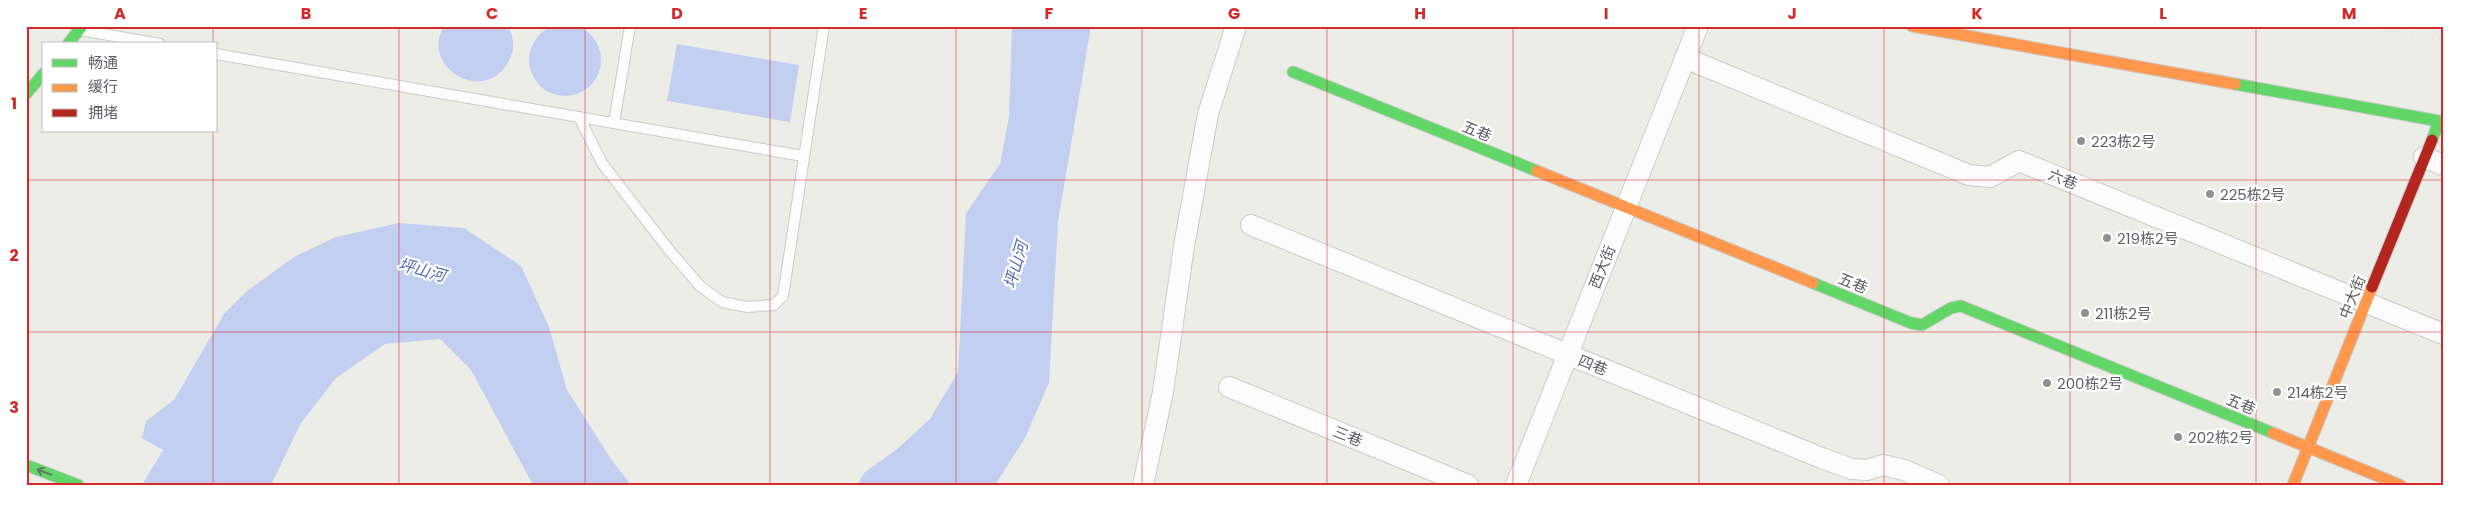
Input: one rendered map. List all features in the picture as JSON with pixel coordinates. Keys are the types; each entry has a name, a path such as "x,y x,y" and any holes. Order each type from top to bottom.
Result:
{"street":[{"path":"1143,485 1163,392 1184,246 1208,114 1236,26"},
{"name":"西大街","path":"1516,485 1698,26"},
{"name":"中大街","path":"1912,26 2439,121 2293,485"},
{"path":"70,42 81,28"},
{"name":"六巷","path":"1687,53 1969,175 1990,177 2020,161 2443,334"},
{"name":"五巷","path":"1293,72 1911,322 1922,325 1951,308 1961,306 2400,485"},
{"path":"26,94 42,75"},
{"path":"2424,157 2443,165"},
{"name":"四巷","path":"1251,225 1833,462 1852,469 1867,470 1883,465 1904,470 1939,485"},
{"name":"三巷","path":"1229,387 1468,485"},
{"path":"26,465 78,485"}],"lane":[{"path":"614,123 630,26"},
{"path":"579,117 602,163 669,250 700,286 722,302 747,307 774,305 783,296 824,26"},
{"path":"81,28 150,42"},
{"path":"218,54 803,156"}],"water":[{"path":"572,24 591,34 599,46 601,60 599,74 591,86 579,94 558,96 539,86 531,74 529,53 539,34 551,26"},
{"path":"444,26 508,26 513,41 511,56 501,71 488,79 474,81 460,77 448,69 441,57 439,42"},
{"name":"坪山河","path":"1012,26 1091,26 1058,222 1049,383 1025,438 995,485 857,485 865,472 896,450 930,419 958,372 966,213 1000,164 1009,117"},
{"path":"677,44 799,65 790,122 667,101"},
{"name":"坪山河","path":"399,223 464,228 521,266 549,327 567,390 611,459 631,485 533,485 471,370 440,339 385,344 336,378 301,423 271,485 142,485 163,450 142,438 146,421 174,400 224,314 247,291 294,257 336,237"}],"railway":[{"path":"2370,26 2443,39"}],"traffic: fast":[{"path":"70,42 82,26"},
{"path":"1293,72 1537,171"},
{"path":"26,94 42,75"},
{"path":"2235,84 2439,121 2432,140"},
{"path":"1813,283 1911,323 1922,325 1951,308 1961,306 2273,433"},
{"path":"26,465 78,485"}],"traffic: slow":[{"path":"1912,26 2235,84"},
{"path":"1537,171 1813,283"},
{"path":"2293,485 2372,287"},
{"path":"2273,433 2400,485"}],"traffic: jam":[{"path":"2372,287 2432,140"}],"place":[{"name":"223栋2号","path":"2081,141"},
{"name":"225栋2号","path":"2210,194"},
{"name":"219栋2号","path":"2107,238"},
{"name":"211栋2号","path":"2085,313"},
{"name":"200栋2号","path":"2047,383"},
{"name":"214栋2号","path":"2277,392"},
{"name":"202栋2号","path":"2178,437"}]}
